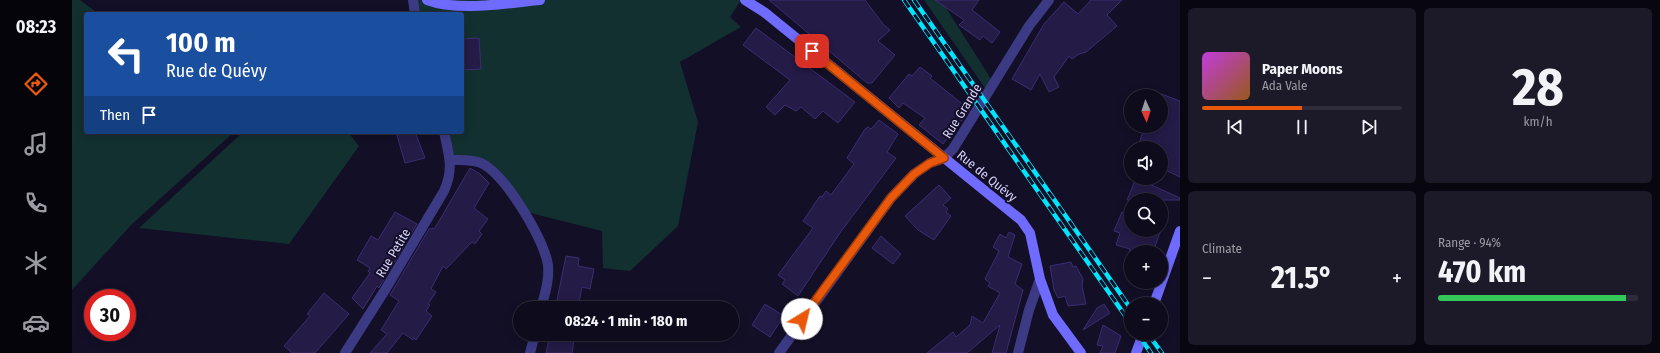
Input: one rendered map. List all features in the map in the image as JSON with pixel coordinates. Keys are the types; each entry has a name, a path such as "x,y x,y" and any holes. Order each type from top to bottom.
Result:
{"main road":[{"path":"427,0 467,6 540,0"},
{"name":"Rue de Quévy","path":"745,0 764,12 1021,220 1030,233 1040,279 1053,314 1081,353"},
{"path":"1156,297 1180,231"},
{"path":"1136,353 1140,341"}],"street":[{"path":"413,0 415,12"},
{"name":"Rue Grande","path":"779,353 891,198 914,174 930,163 944,158 953,149 1029,26 1049,0"},
{"name":"Rue Petite","path":"344,353 385,290 444,191 450,178 451,160 444,134"},
{"path":"451,160 466,159 481,164 492,170 509,190 523,211 537,234 548,261 547,286 543,301"},
{"path":"1018,353 1029,310 1040,279"},
{"path":"530,353 533,341"}],"green space":[{"path":"72,0 80,0 96,12 84,12 84,134 232,134 132,224 72,290"},
{"path":"413,0 741,0 730,17 741,27 680,62 698,122 678,226 630,271 603,268 602,231 523,211 492,170 451,160 444,134 464,134 464,12 415,12"},
{"path":"924,0 941,0 993,82 987,91"},
{"path":"241,134 350,134 359,146 289,244 139,228"}],"building":[{"path":"769,0 865,0 883,24 890,30 878,41 895,55 872,83 867,83"},
{"path":"935,0 979,0 972,10 1000,32 992,43 983,36 980,40 959,25 964,20"},
{"path":"1091,0 1122,0 1107,15 1117,26 1086,52 1079,54 1072,59 1069,56 1054,77 1059,87 1049,92 1040,74 1031,90 1012,79 1044,24 1064,2 1078,14"},
{"path":"756,28 855,102 838,123 823,111 815,119 801,107 796,111 785,105 775,115 766,107 790,80 743,45"},
{"path":"479,38 481,69 464,70 464,39"},
{"path":"920,67 932,76 930,78 970,110 943,144 919,125 925,118 903,103 899,108 889,98 909,74 912,76"},
{"path":"1168,97 1180,101 1180,177 1168,171 1168,141 1140,141 1142,134 1168,133"},
{"path":"879,120 898,134 887,152 896,158 842,230 798,296 782,284 785,280 778,275 813,228 803,221 820,196 822,197 826,191 831,195 854,164 847,158 865,129 868,127 871,129"},
{"path":"397,134 416,134 425,158 405,163"},
{"path":"470,168 480,174 489,183 474,208 488,219 479,231 482,234 475,244 472,242 446,269 443,266 431,289 436,292 428,304 430,305 426,311 432,316 416,340 414,338 413,340 403,333 387,353 370,353 387,334 381,330 399,301 390,295 429,229 435,228"},
{"path":"939,185 951,198 943,205 948,209 946,212 951,216 934,240 918,230 905,216"},
{"path":"1133,185 1151,185 1180,198 1180,200 1168,200 1168,193 1130,193"},
{"path":"395,212 417,224 379,288 377,286 363,309 352,298 370,273 368,271 370,268 357,260 371,236 378,240"},
{"path":"1122,212 1124,212 1124,237 1158,237 1156,245 1124,245 1124,247 1116,245 1120,233 1114,231"},
{"path":"1009,232 1015,235 1008,257 1022,264 1015,284 1023,290 1006,353 992,353 1000,325 967,353 927,353 953,332 956,337 970,325 972,316 983,323 1000,293 988,286 990,283 985,279 999,251 993,247 1000,234 1006,238"},
{"path":"881,236 901,254 893,264 872,248"},
{"path":"566,256 579,258 578,266 594,269 590,289 582,287 579,301 557,301"},
{"path":"1071,262 1073,267 1076,266 1083,279 1082,286 1086,304 1068,306 1065,296 1058,298 1054,290 1050,266"},
{"path":"324,293 349,314 315,353 292,353 284,346 310,316 307,314"},
{"path":"765,304 784,316 770,337 752,325"},
{"path":"1104,304 1110,313 1083,330 1097,308"},
{"path":"1103,325 1121,336 1115,353 1100,353 1103,346 1097,345"},
{"path":"549,341 574,341 572,353 546,353"}],"railway":[{"path":"904,0 1124,314"},
{"path":"914,0 1124,299"},
{"path":"1143,341 1151,353"},
{"path":"1153,341 1162,353"}],"route":[{"path":"802,319 891,198 914,174 930,163 944,158 812,51"}]}
